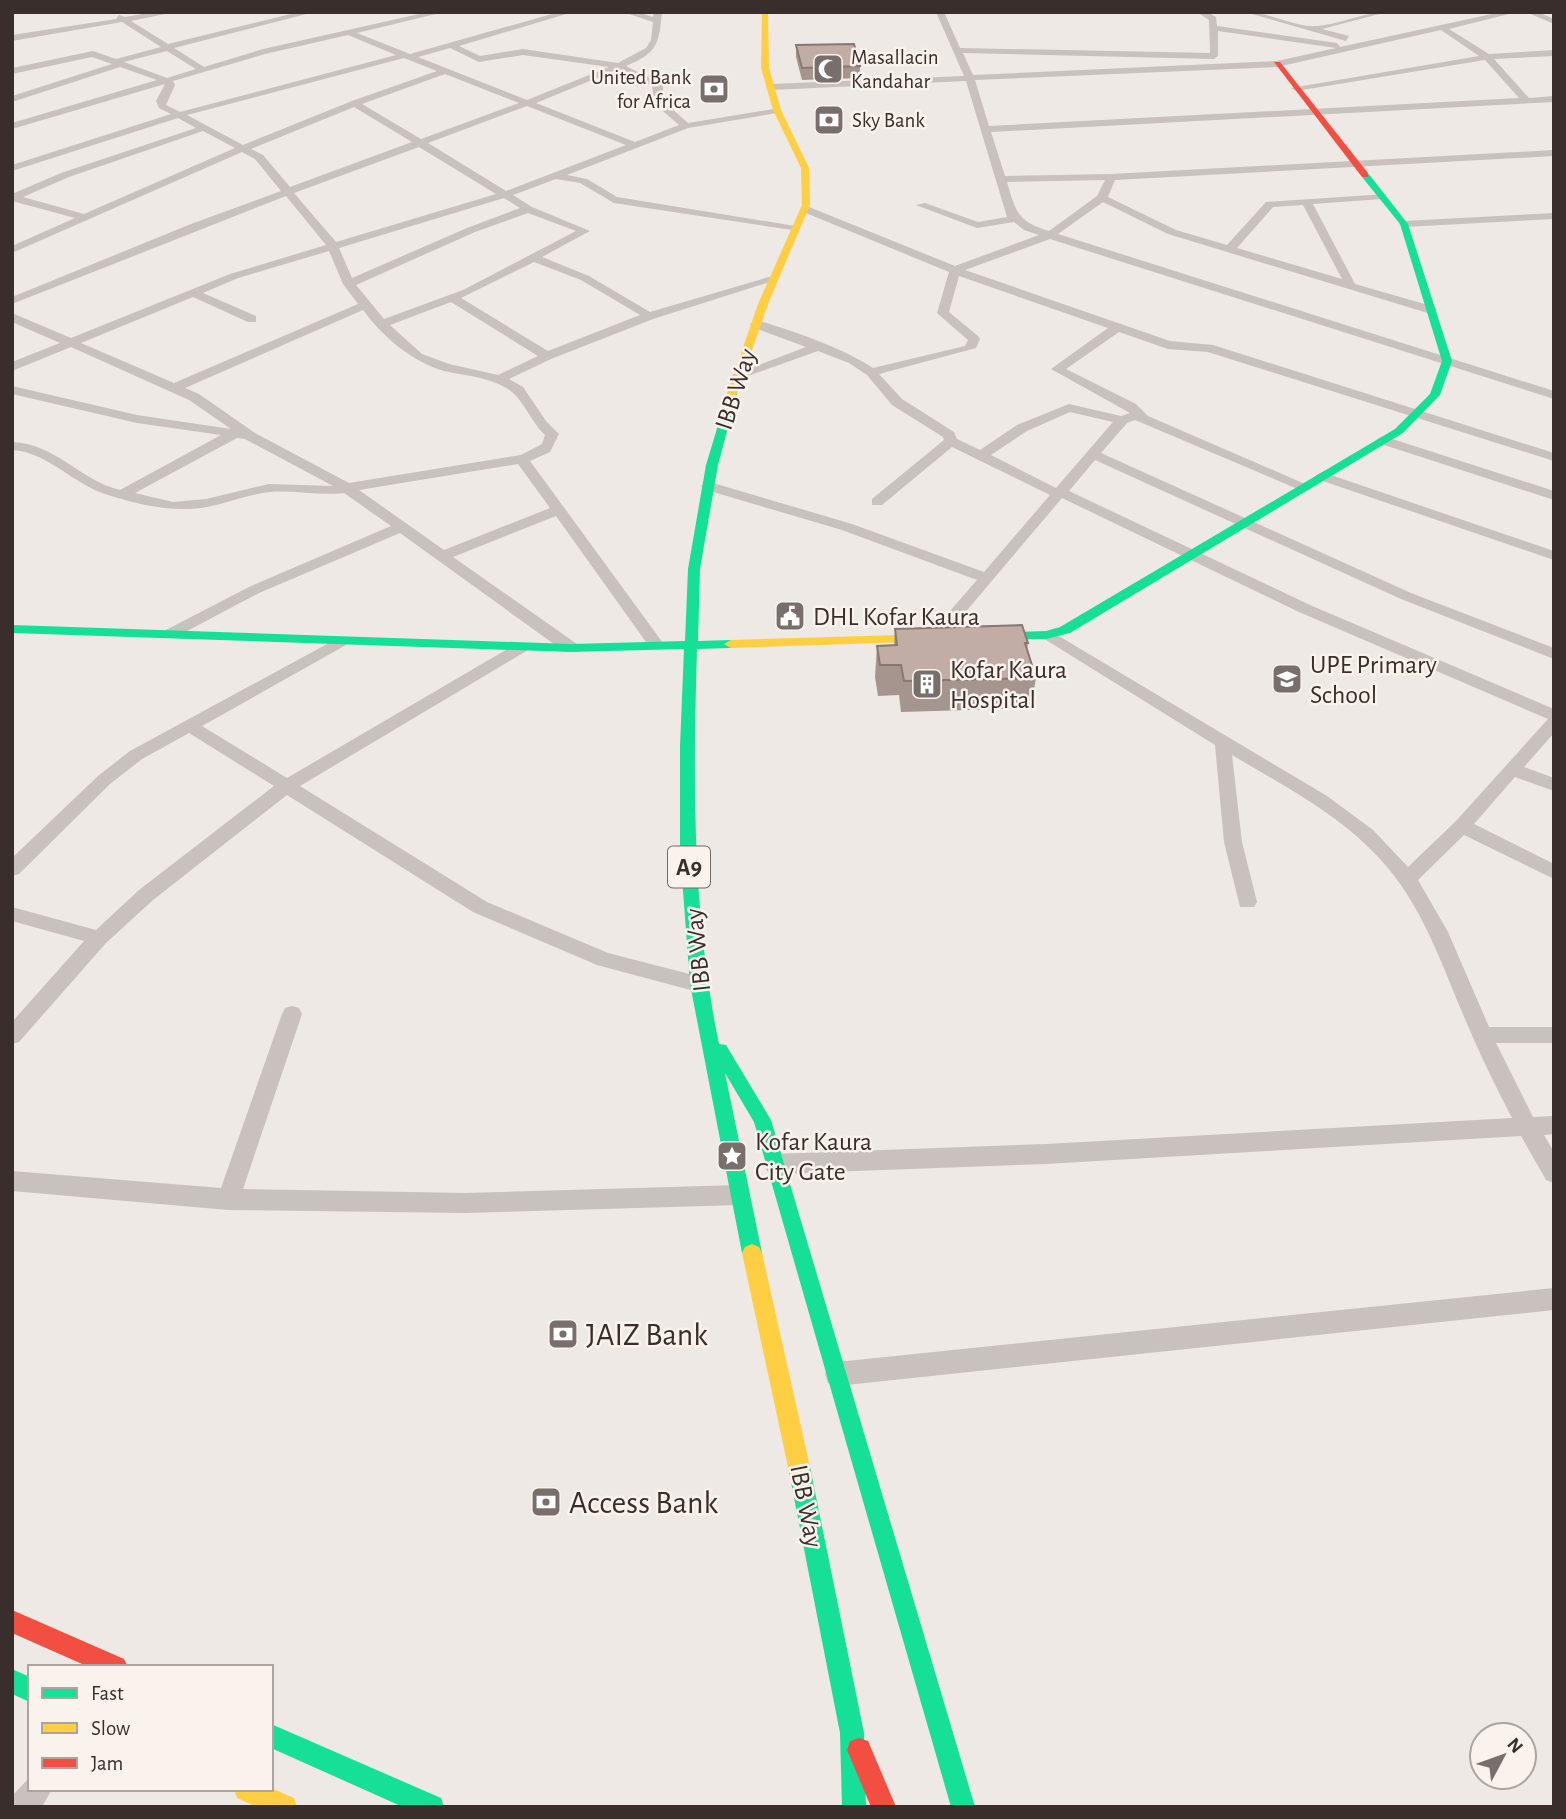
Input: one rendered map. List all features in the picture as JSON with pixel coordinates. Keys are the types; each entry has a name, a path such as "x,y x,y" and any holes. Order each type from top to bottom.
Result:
{"main road":[{"name":"IBB Way","path":"765,12 765,68 777,110 805,168 805,209 773,279 738,375 724,417 708,486 694,569 687,746 688,838 698,984 739,1195 782,1383 852,1733 854,1807"},
{"path":"15,630 571,648 1046,635 1065,630 1399,430 1435,395 1447,361 1404,224 1277,64"},
{"path":"707,1028 762,1120 963,1807"},
{"path":"12,1621 111,1665"},
{"path":"12,1681 28,1689"},
{"name":"IBB Way","path":"852,1733 884,1807"},
{"path":"273,1736 432,1807"},
{"path":"250,1791 285,1807"}],"street":[{"path":"113,12 205,71"},
{"path":"12,38 171,12"},
{"path":"12,99 117,63 310,12"},
{"path":"12,126 205,71 263,51 351,34 440,12"},
{"path":"12,168 178,115 569,12"},
{"path":"12,301 286,191 421,144 619,66 650,50 655,40 658,17 627,12"},
{"path":"940,12 970,78 1015,219 1028,228 1554,395"},
{"path":"956,50 1209,57 1216,54 1213,28 1210,16 1201,12"},
{"path":"1313,28 1383,12"},
{"path":"771,87 1277,64 1513,12"},
{"path":"1530,12 1554,22"},
{"path":"1257,13 1368,44"},
{"path":"271,23 296,29"},
{"path":"1213,28 1350,48"},
{"path":"1443,28 1487,57 1526,100"},
{"path":"308,32 333,37"},
{"path":"351,34 634,145"},
{"path":"451,45 479,59 523,52 619,66 655,84 658,87 658,102 686,126"},
{"path":"12,71 86,54 168,81"},
{"path":"1296,88 1487,57 1554,54"},
{"path":"12,250 245,148 355,103 446,71"},
{"path":"12,446 30,447 94,485 173,506 206,503 269,488 327,491 347,488 522,459 540,454 547,447 552,434 541,424 518,390 499,379 425,360 381,324 349,284 333,246 259,157 162,106 161,101 170,85 168,81"},
{"path":"985,129 1554,99"},
{"path":"355,103 528,209 585,230 453,298 381,324"},
{"path":"12,367 192,292 299,255 504,195 686,126 777,110"},
{"path":"13,197 65,175 204,128"},
{"path":"1001,179 1111,177 1554,153"},
{"path":"556,175 583,181 614,200 795,229"},
{"path":"955,270 1050,235 1102,198 1111,177"},
{"path":"1230,249 1270,204 1382,196"},
{"path":"13,197 86,218"},
{"path":"1102,198 1172,232 1431,310"},
{"path":"1306,201 1351,286"},
{"path":"921,205 977,225 1015,219"},
{"path":"349,284 471,230 528,209"},
{"path":"805,209 955,270 1168,345 1209,348 1554,457"},
{"path":"439,216 471,230"},
{"path":"1404,224 1554,216"},
{"path":"534,258 585,278 649,316"},
{"path":"871,372 933,359 970,348 974,344 974,339 943,313 943,305 955,270"},
{"path":"499,379 547,356 649,316 773,279"},
{"path":"192,292 252,319"},
{"path":"453,298 547,356"},
{"path":"174,388 365,305"},
{"path":"12,317 194,397 250,436 347,488 571,648"},
{"path":"756,324 853,360 871,372 897,402 949,435 951,441 981,456 1368,639 1554,715"},
{"path":"1118,327 1060,364 1057,369 1131,407 1142,417 1305,487"},
{"path":"738,375 821,346"},
{"path":"12,390 137,419 250,436"},
{"path":"981,456 1022,428 1069,408 1122,420"},
{"path":"935,638 1122,420 1142,417"},
{"path":"123,494 234,434"},
{"path":"1383,440 1554,496"},
{"path":"877,502 951,441"},
{"path":"1092,454 1406,596 1554,654"},
{"path":"522,459 657,646"},
{"path":"1322,476 1554,556"},
{"path":"708,486 847,527 987,578"},
{"path":"443,556 559,510"},
{"path":"168,635 254,590 401,527"},
{"path":"1046,635 1114,673 1308,791 1364,833 1407,879 1431,918 1482,1035 1527,1127 1554,1173"},
{"path":"12,869 104,780 136,755 340,642"},
{"path":"12,1036 99,937 146,895 285,787 522,647"},
{"path":"1407,879 1462,826 1554,722"},
{"path":"189,725 480,907 604,960 698,984"},
{"path":"1223,741 1227,814 1233,853 1247,902"},
{"path":"1512,769 1554,785"},
{"path":"1462,826 1554,872"},
{"path":"12,914 99,937"},
{"path":"229,1200 292,1014"},
{"path":"1482,1035 1554,1035"},
{"path":"775,1164 1046,1154 1554,1125"},
{"path":"12,1181 116,1194 229,1200 531,1203 739,1195"},
{"path":"837,1374 1554,1299"},
{"path":"23,1807 35,1791"}],"building":[{"path":"854,44 860,66 802,68 796,45"},
{"path":"1022,625 1036,678 904,681 901,665 880,665 877,646 897,645 895,629"}],"traffic: fast":[{"path":"988,637 1046,635 1065,630 1399,431 1435,395 1447,361 1404,224 1365,175"},
{"path":"732,394 712,465 694,569 687,746 688,851 698,984 752,1253"},
{"path":"12,629 571,648 731,644"},
{"path":"720,1050 762,1120 963,1807"},
{"path":"799,1467 852,1733 854,1807"},
{"path":"12,1681 28,1689"},
{"path":"273,1737 432,1807"}],"traffic: slow":[{"path":"732,394 763,304 806,205 805,168 777,110 765,68 765,12"},
{"path":"731,644 933,638"},
{"path":"752,1253 799,1467"},
{"path":"250,1791 285,1807"}],"traffic: jam":[{"path":"1277,64 1365,175"},
{"path":"12,1621 111,1665"},
{"path":"859,1750 884,1807"}],"place":[{"name":"Masallacin Kandahar","path":"828,69"},
{"name":"United Bank for Africa","path":"714,89"},
{"name":"Sky Bank","path":"829,120"},
{"name":"DHL Kofar Kaura","path":"790,616"},
{"name":"UPE Primary School","path":"1287,679"},
{"name":"Kofar Kaura Hospital","path":"927,684"},
{"name":"Kofar Kaura City Gate","path":"732,1156"},
{"name":"JAIZ Bank","path":"563,1334"},
{"name":"Access Bank","path":"546,1502"}]}
